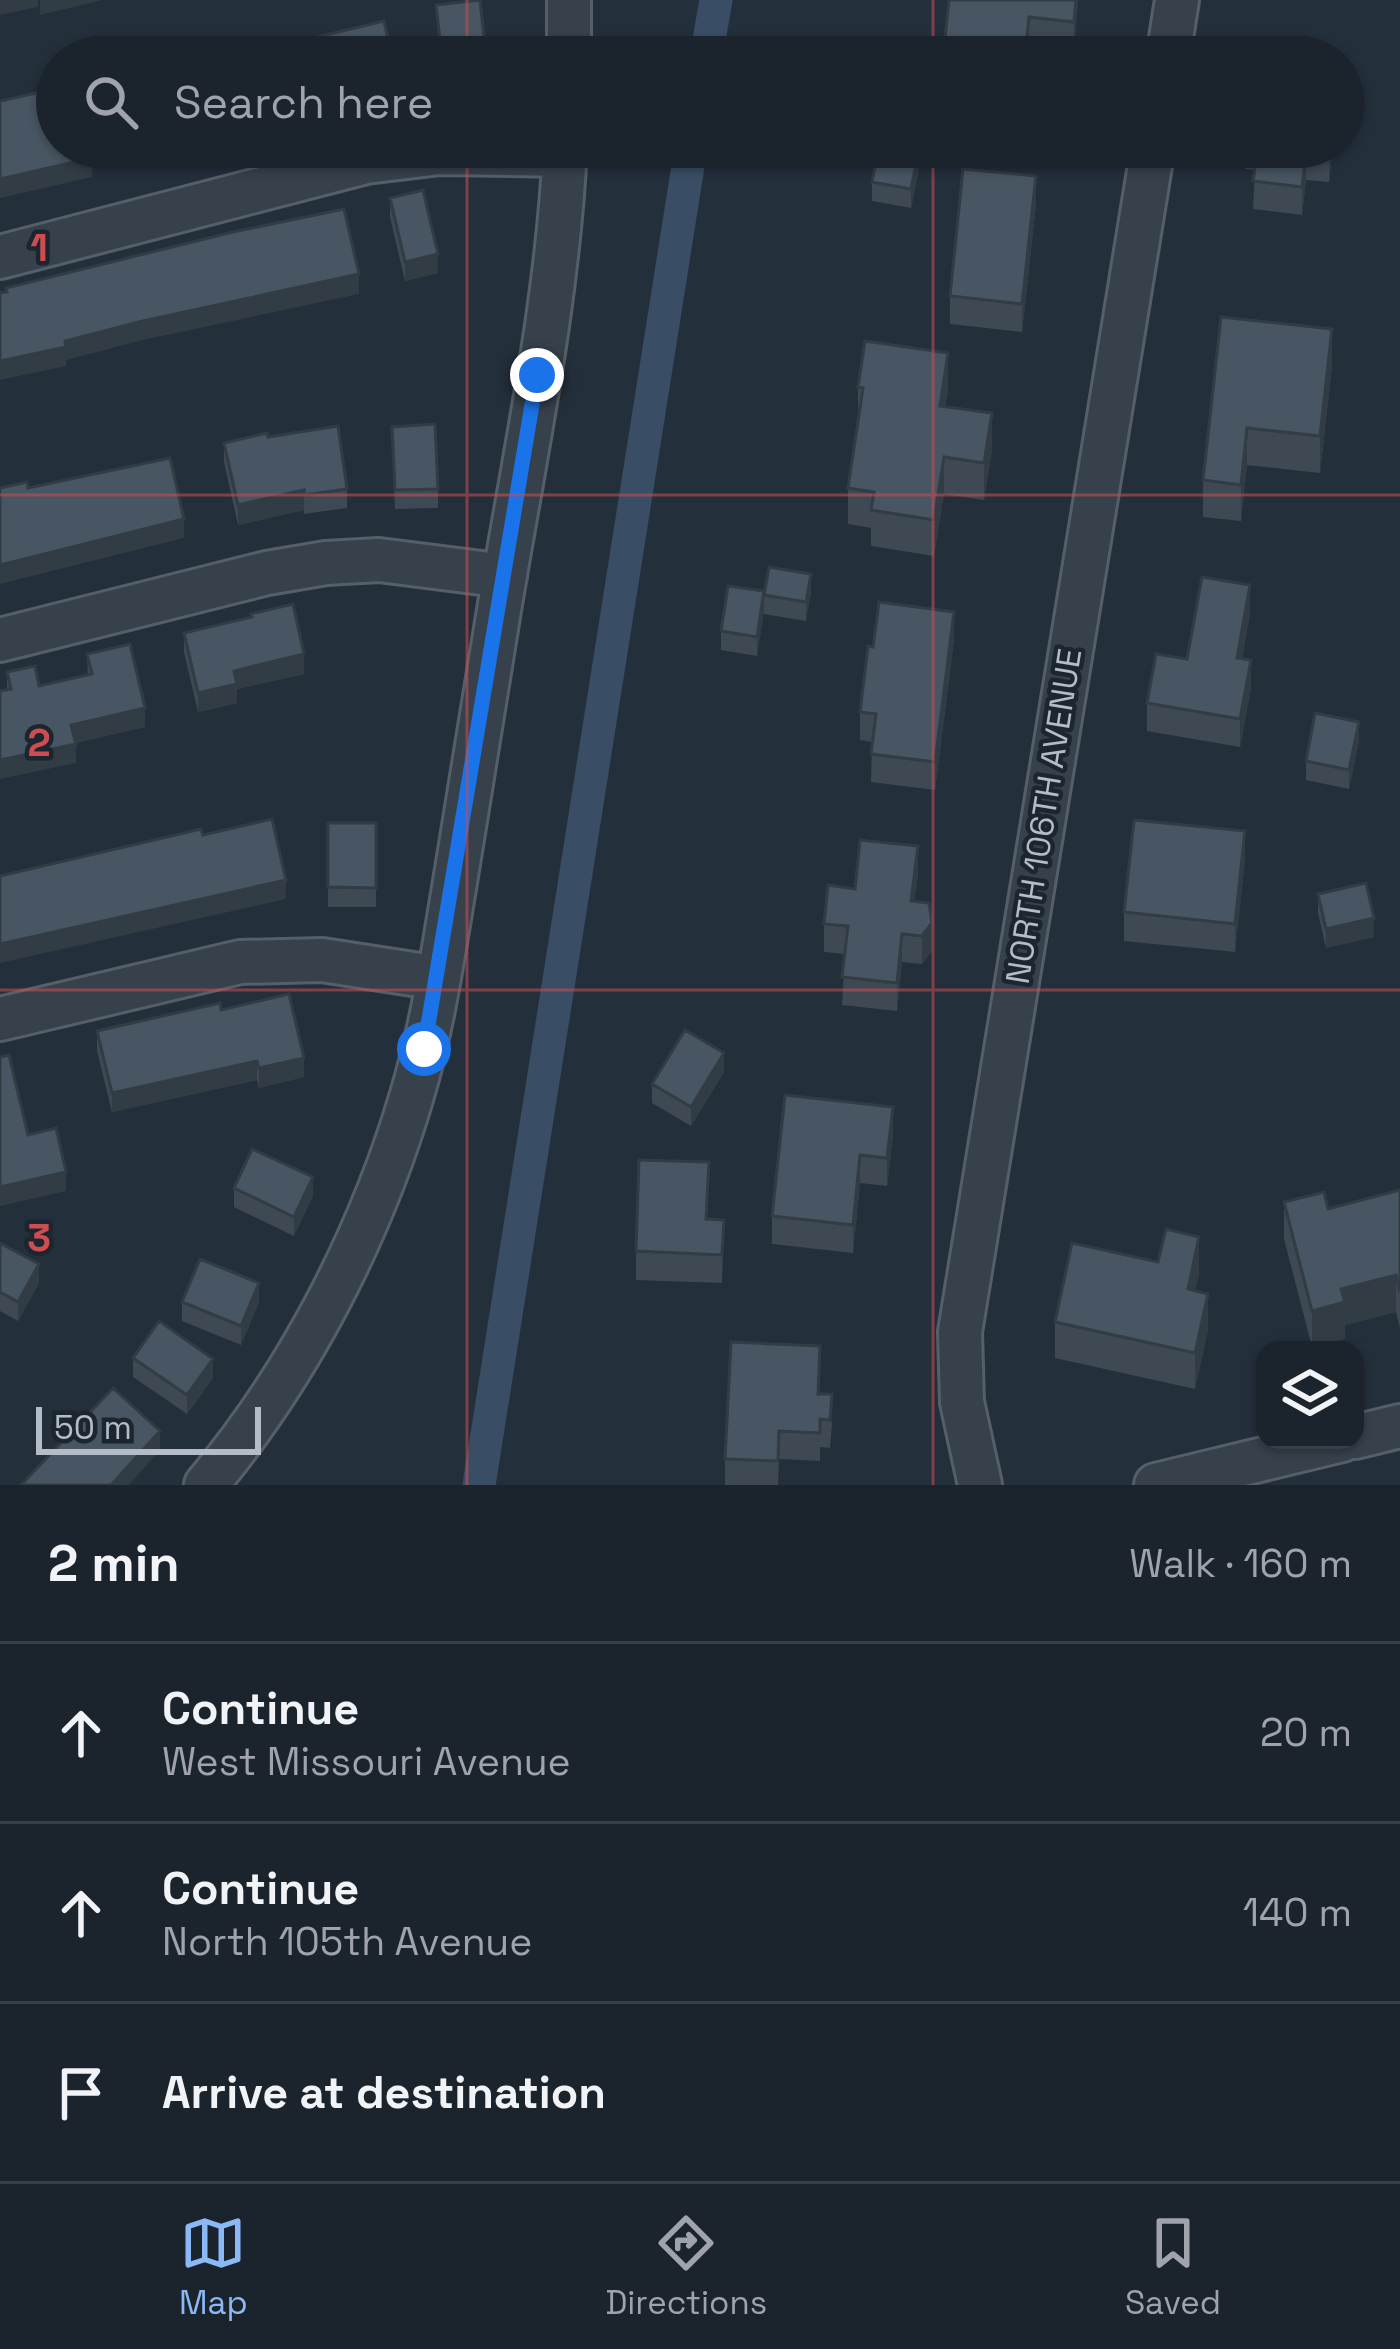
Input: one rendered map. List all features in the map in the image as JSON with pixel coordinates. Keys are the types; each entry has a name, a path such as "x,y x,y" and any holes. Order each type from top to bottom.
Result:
{"street":[{"path":"569,0 569,36"},
{"path":"1172,36 1178,0"},
{"path":"0,257 343,168"},
{"path":"206,1485 262,1411 334,1288 412,1096 439,978 505,576 554,268 563,168"},
{"name":"NORTH 106TH AVENUE","path":"980,1485 962,1402 963,1315 1150,168"},
{"path":"0,640 267,573 326,563 379,560 505,576"},
{"path":"0,1019 240,962 322,960 439,978"},
{"path":"1364,1435 1400,1426"},
{"path":"1156,1485 1305,1449"}],"building":[{"path":"480,0 484,36 440,36 436,5"},
{"path":"949,0 1076,0 1074,22 1029,17 1027,36 945,36"},
{"path":"384,21 387,36 321,36"},
{"path":"36,93 36,168 48,168 0,179 0,101"},
{"path":"875,168 915,168 911,189 872,182"},
{"path":"1255,168 1304,168 1302,187 1253,181"},
{"path":"963,169 1036,176 1022,304 950,296"},
{"path":"423,190 438,254 405,262 390,198"},
{"path":"344,209 359,274 143,321 65,341 66,347 0,361 0,293 7,292 6,288"},
{"path":"1221,317 1332,329 1320,436 1247,428 1241,485 1203,480"},
{"path":"865,341 948,353 940,406 992,413 984,463 944,457 934,520 871,510 874,492 848,488"},
{"path":"435,424 438,489 395,490 392,427"},
{"path":"338,426 347,489 304,495 304,490 238,505 224,443"},
{"path":"170,458 184,519 0,565 0,488 27,482 28,488"},
{"path":"769,567 811,574 806,602 764,595"},
{"path":"1202,577 1250,585 1237,658 1251,660 1240,719 1147,703 1156,654 1187,659"},
{"path":"728,586 764,591 757,637 721,631"},
{"path":"879,602 954,612 935,762 871,754 876,714 860,712"},
{"path":"293,604 304,654 234,671 237,684 198,693 184,633"},
{"path":"130,644 145,708 71,725 76,744 0,760 0,691 11,689 7,672 35,666 39,686 92,674 87,654"},
{"path":"1315,713 1359,722 1349,770 1306,761"},
{"path":"272,819 286,880 0,944 0,876 201,829 203,835"},
{"path":"1134,820 1245,831 1235,924 1124,912"},
{"path":"328,823 376,823 376,888 328,887"},
{"path":"860,840 918,846 911,901 929,903 932,923 922,936 902,934 897,983 842,977 848,926 824,924 828,885 855,889"},
{"path":"1366,883 1374,918 1326,929 1318,894"},
{"path":"289,994 304,1058 259,1068 257,1061 112,1093 97,1031 220,1003 221,1010"},
{"path":"685,1030 724,1053 691,1107 652,1084"},
{"path":"9,1055 28,1135 56,1128 66,1172 0,1187 0,1057"},
{"path":"785,1095 893,1107 887,1158 860,1155 853,1225 772,1216"},
{"path":"252,1149 313,1177 294,1217 234,1188"},
{"path":"639,1160 709,1162 706,1219 724,1220 722,1255 636,1251"},
{"path":"1400,1190 1400,1292 1396,1275 1341,1289 1345,1302 1312,1311 1284,1202 1324,1192 1328,1209"},
{"path":"1166,1229 1199,1237 1188,1289 1208,1294 1195,1353 1055,1322 1072,1243 1158,1262"},
{"path":"0,1243 39,1264 18,1302 0,1292"},
{"path":"200,1259 259,1283 241,1326 182,1302"},
{"path":"159,1321 213,1359 187,1395 133,1358"},
{"path":"731,1342 820,1346 818,1394 832,1394 830,1420 820,1419 820,1433 779,1431 778,1461 725,1459"},
{"path":"113,1388 160,1431 111,1485 21,1485"}],"waterway":[{"path":"710,36 716,0"},
{"path":"479,1485 688,168"}],"route":[{"path":"424,1049 537,375"}]}
